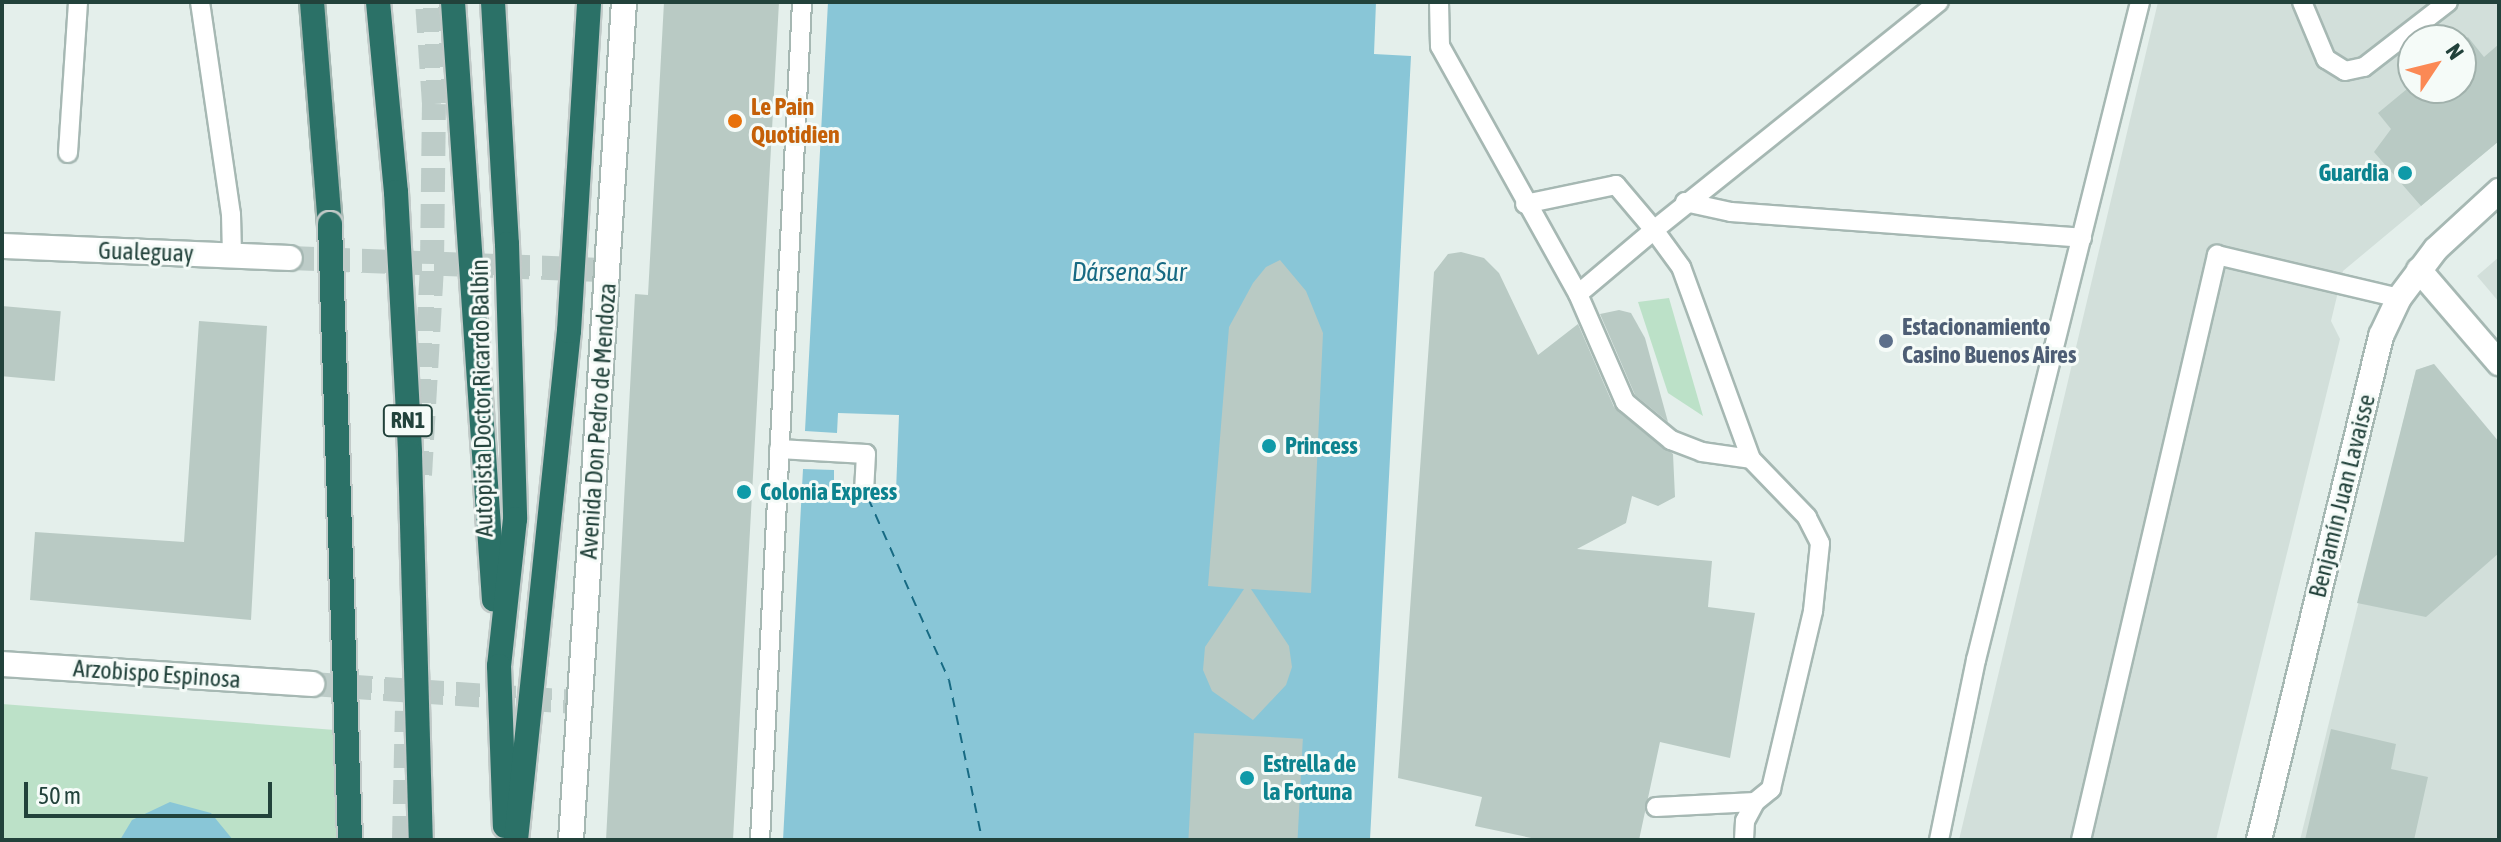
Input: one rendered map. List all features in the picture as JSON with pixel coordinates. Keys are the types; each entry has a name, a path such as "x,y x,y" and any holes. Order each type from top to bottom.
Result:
{"highway":[{"path":"312,2 330,224 350,840"},
{"name":"RN1","path":"378,2 401,284 421,840"},
{"path":"453,2 499,666"},
{"name":"Autopista Doctor Ricardo Balbín","path":"493,2 515,519 499,666 506,840"},
{"path":"516,840 569,331 589,2"}],"street":[{"name":"Avenida Don Pedro de Mendoza","path":"571,840 624,2"},
{"name":"Benjamín Juan Lavaisse","path":"2259,840 2381,336 2399,298 2419,270 2499,191"},
{"name":"Gualeguay","path":"2,246 290,258"},
{"path":"2419,270 2499,363"},
{"name":"Arzobispo Espinosa","path":"2,664 312,684"}],"lane":[{"path":"68,153 78,2"},
{"path":"200,2 231,214 232,256"},
{"path":"760,840 802,2"},
{"path":"1439,2 1440,46 1525,204 1578,294 1625,402 1671,440 1702,452 1751,459"},
{"path":"1578,294 1685,202 1939,2"},
{"path":"1939,840 1976,660 2140,2"},
{"path":"2302,2 2326,59 2345,71 2364,67 2448,2"},
{"path":"1525,204 1616,185 1681,267 1751,459 1807,517 1820,558 1771,789 1755,802 1745,821 1744,840"},
{"path":"1685,202 1731,212 2082,238"},
{"path":"2081,840 2217,255 2399,298"},
{"path":"779,449 866,454 864,490"},
{"path":"1656,807 1755,802"}],"shaded area":[{"path":"2158,2 2499,2 2499,141 2343,271 2331,321 2340,339 2216,840 1959,840"},
{"path":"2499,257 2499,302 2477,276"},
{"path":"2434,364 2499,442 2499,840 2300,840 2416,370"}],"green space":[{"path":"1669,298 1703,416 1668,393 1638,302"},
{"path":"2,704 335,730 339,840 2,840"}],"water":[{"name":"Dársena Sur","path":"828,2 1376,2 1374,54 1411,56 1370,840 783,840 803,469 834,470 834,488 896,491 899,415 838,413 837,433 805,431"},
{"path":"170,802 211,813 233,840 120,840 132,820"}],"building":[{"path":"664,2 779,2 733,840 606,840 635,294 648,295"},
{"path":"2499,44 2499,141 2421,206 2374,152 2391,129 2378,113 2397,97 2397,104 2477,104 2477,48 2484,57"},
{"path":"1461,252 1484,258 1499,273 1538,355 1578,324 1614,407 1673,454 1675,497 1658,506 1632,496 1626,523 1577,549 1712,561 1708,607 1755,613 1730,758 1660,742 1639,840 1541,840 1475,826 1482,797 1398,778 1434,272 1448,254"},
{"name":"Princess","path":"1280,260 1306,291 1323,333 1311,593 1251,589 1289,646 1292,667 1286,685 1253,720 1212,691 1203,670 1205,647 1244,589 1208,586 1229,327 1253,283 1266,267"},
{"path":"2,306 61,311 55,381 2,376"},
{"path":"1619,310 1631,313 1645,338 1668,422 1635,395 1600,314"},
{"path":"199,321 267,326 251,620 30,600 35,532 184,542"},
{"path":"2434,364 2499,442 2499,553 2426,617 2357,603 2416,370"},
{"path":"2331,729 2396,744 2391,769 2428,777 2414,840 2305,840"},
{"name":"Estrella de la Fortuna","path":"1194,733 1303,739 1298,840 1188,840"}],"ferry route":[{"path":"868,498 949,680 982,840"}],"tunnel":[{"path":"420,475 432,264 434,104 427,2"},
{"path":"290,258 608,270"},
{"path":"312,684 579,702"},
{"path":"404,840 407,711"}],"place":[{"name":"Le Pain Quotidien","path":"735,121"},
{"name":"Guardia","path":"2405,173"},
{"name":"Estacionamiento Casino Buenos Aires","path":"1886,341"},
{"name":"Princess","path":"1269,446"},
{"name":"Colonia Express","path":"744,492"},
{"name":"Estrella de la Fortuna","path":"1247,778"}]}
